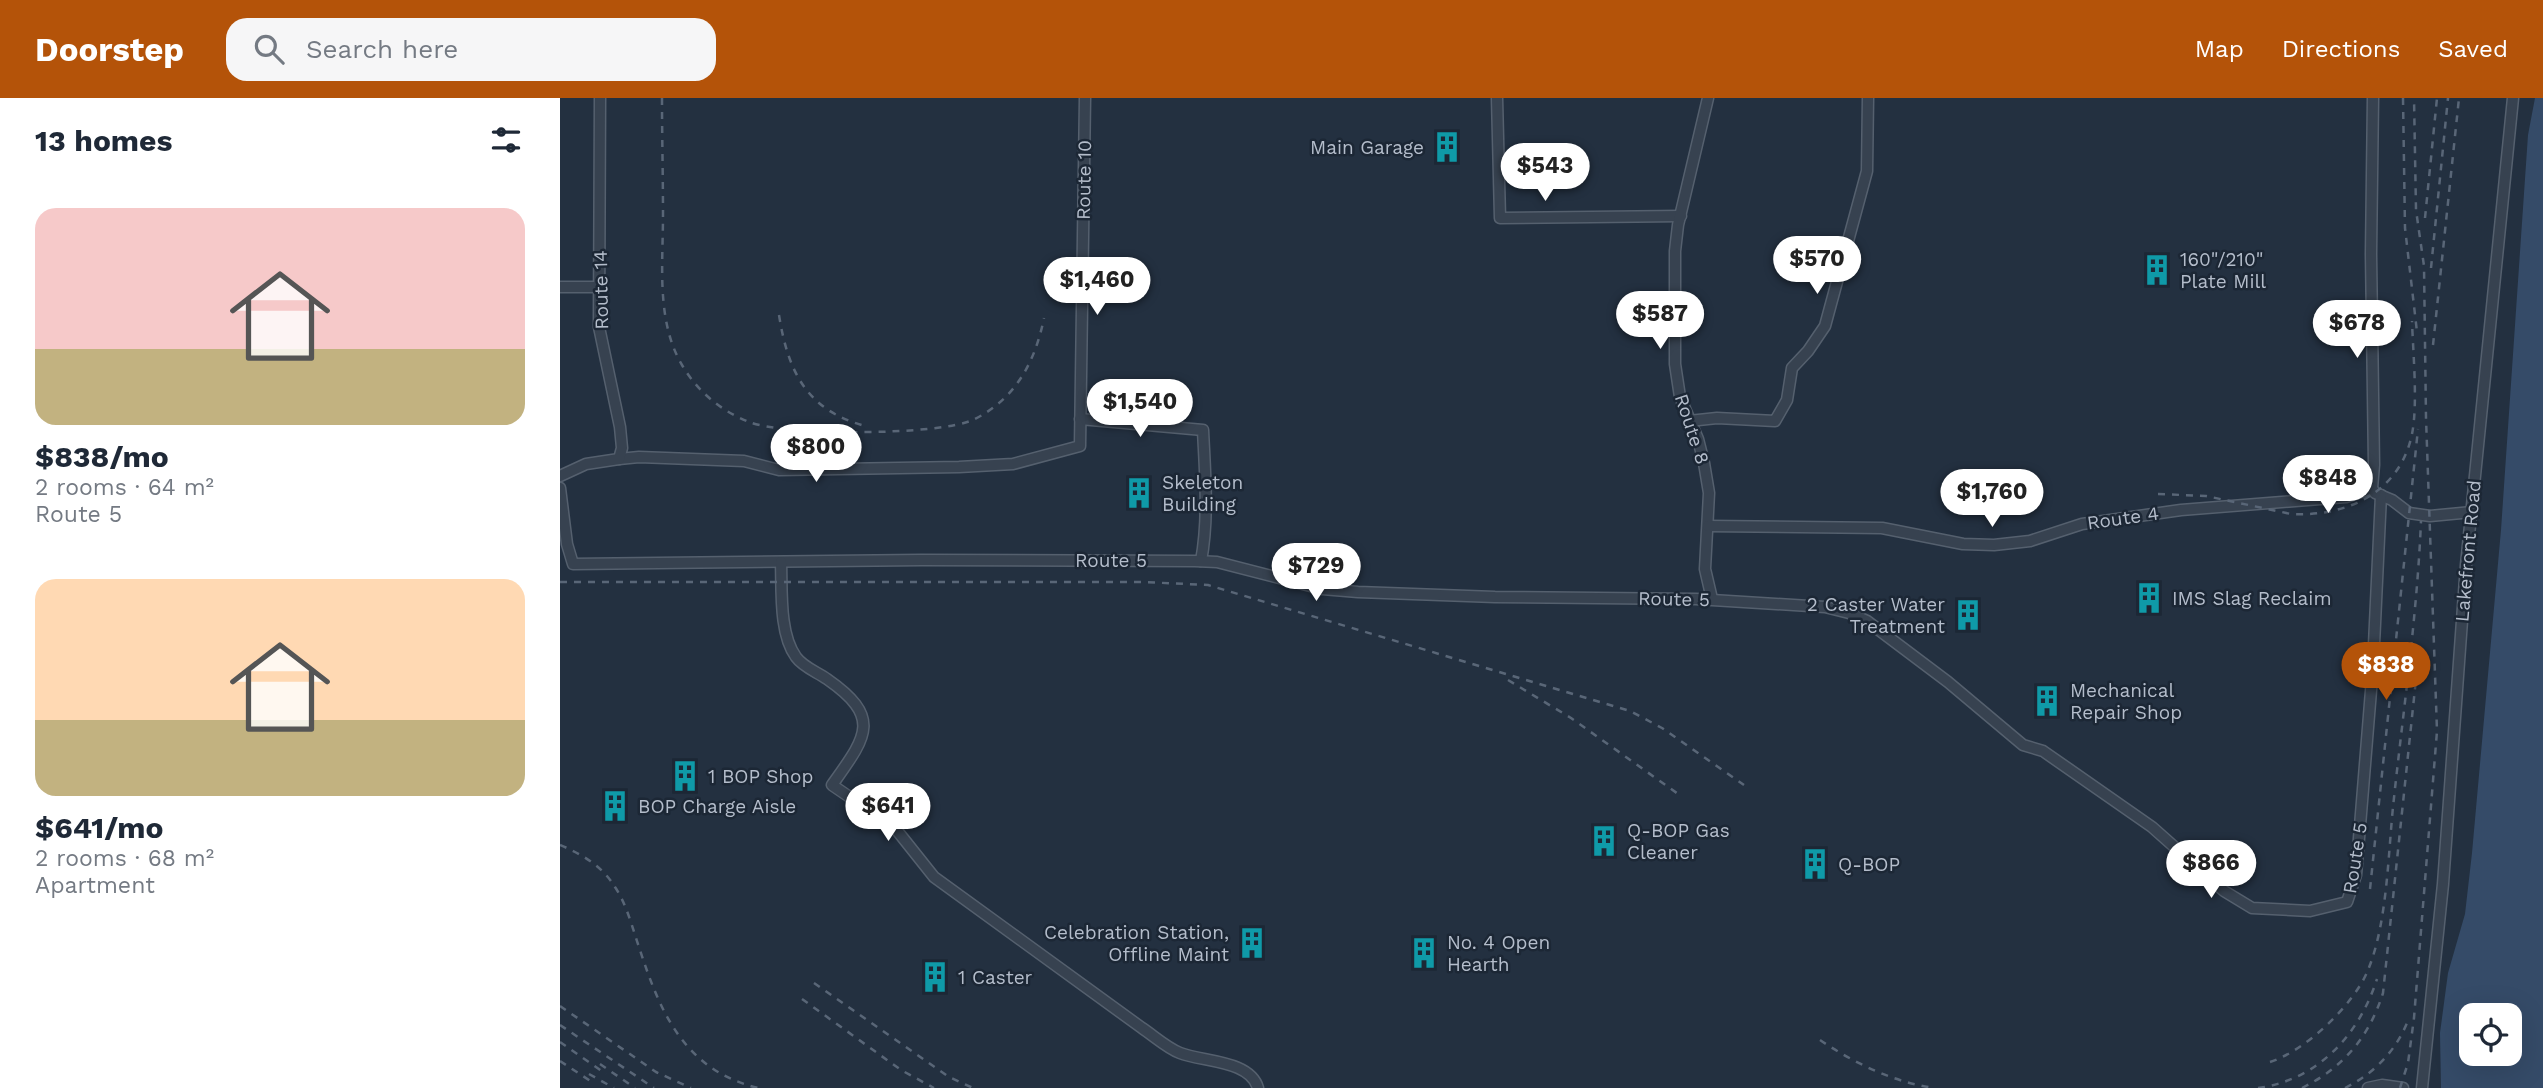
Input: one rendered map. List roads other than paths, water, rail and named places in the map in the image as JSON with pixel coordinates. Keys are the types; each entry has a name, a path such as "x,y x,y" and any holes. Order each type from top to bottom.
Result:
{"street":[{"name":"Route 14","path":"600,98 599,327 620,427 622,449 619,459"},
{"name":"Route 10","path":"619,459 744,461 779,470 1013,464 1080,446 1085,98"},
{"path":"1497,98 1500,218 1681,216"},
{"name":"Route 8","path":"1708,98 1675,251 1675,364 1680,397 1698,439 1709,493 1705,569 1712,599"},
{"path":"1689,421 1717,418 1775,421 1787,400 1792,368 1825,326 1867,171 1868,98"},
{"path":"2373,98 2372,488 2375,493 2392,500 2409,513 2430,516 2472,512"},
{"name":"Lakefront Road","path":"2422,1088 2443,884 2472,512 2513,98"},
{"path":"560,287 599,287"},
{"path":"1080,419 1203,430 1206,499 1205,544 1201,561"},
{"path":"560,476 586,464 619,459"},
{"name":"Route 5","path":"560,488 567,544 573,564 1093,559 1201,561 1217,562 1322,589 1357,592 1495,597 1712,599 1825,607 1867,621 1948,682 2024,745 2043,751 2152,827 2224,891 2252,908 2310,911 2347,902 2356,875 2371,690 2381,495"},
{"name":"Route 4","path":"1708,526 1882,528 1963,544 1994,544 2030,541 2082,524 2181,510 2346,497 2372,488"},
{"path":"781,562 784,624 796,658 859,705 862,716 863,730 858,747 832,785 895,828 934,877 1142,1028 1176,1052 1251,1074 1258,1088"},
{"path":"2368,1088 2382,1085 2403,1088"}],"water":[{"path":"2535,98 2543,98 2543,1088 2441,1088 2440,1033 2448,973 2465,914 2501,530 2528,135"}],"railway":[{"path":"662,98 662,272 668,330 688,374 702,392 729,412 749,422 768,427 827,432 898,431 957,425 975,419 1002,401 1022,377 1035,349 1044,318"},
{"path":"2403,98 2405,228 2417,332"},
{"path":"2400,1088 2408,1063 2414,1018 2437,731 2426,418 2424,266 2416,210 2414,98"},
{"path":"2425,218 2437,98"},
{"path":"2431,268 2448,98"},
{"path":"2433,345 2459,98"},
{"path":"779,315 788,354 803,386 828,410 865,426"},
{"path":"2158,494 2206,496 2291,514 2331,511 2368,497 2396,472 2406,454 2412,434 2415,394 2412,321"},
{"path":"2370,889 2418,429"},
{"path":"2270,1062 2298,1048 2340,1012 2361,984 2374,952 2386,890 2413,629 2421,521"},
{"path":"560,582 1143,582 1208,585 1630,711 1662,728 1744,785"},
{"path":"2302,1088 2317,1080 2353,1049 2370,1023 2383,993 2416,679"},
{"path":"1508,680 1571,718 1681,796"},
{"path":"560,845 591,862 615,887 626,909 656,994 666,1015 693,1053 711,1068 758,1088"},
{"path":"2258,1088 2299,1075 2317,1065 2333,1051 2359,1019 2377,979"},
{"path":"814,983 949,1077 973,1088"},
{"path":"802,999 901,1070 934,1088"},
{"path":"560,1006 656,1072 691,1088"},
{"path":"2345,1088 2384,1059 2409,1018"},
{"path":"560,1025 654,1088"},
{"path":"1820,1040 1874,1070 1934,1088"},
{"path":"560,1042 606,1074"},
{"path":"560,1061 595,1084"},
{"path":"600,1064 635,1088"},
{"path":"589,1074 614,1088"}],"place":[{"name":"Main Garage","path":"1447,147"},
{"name":"160\"/210\" Plate Mill","path":"2157,270"},
{"name":"Skeleton Building","path":"1139,493"},
{"name":"IMS Slag Reclaim","path":"2149,598"},
{"name":"2 Caster Water Treatment","path":"1968,615"},
{"name":"Mechanical Repair Shop","path":"2047,701"},
{"name":"1 BOP Shop","path":"685,776"},
{"name":"BOP Charge Aisle","path":"615,806"},
{"name":"Q-BOP Gas Cleaner","path":"1604,841"},
{"name":"Q-BOP","path":"1815,864"},
{"name":"Celebration Station, Offline Maint","path":"1252,943"},
{"name":"No. 4 Open Hearth","path":"1424,953"},
{"name":"1 Caster","path":"935,977"}]}
